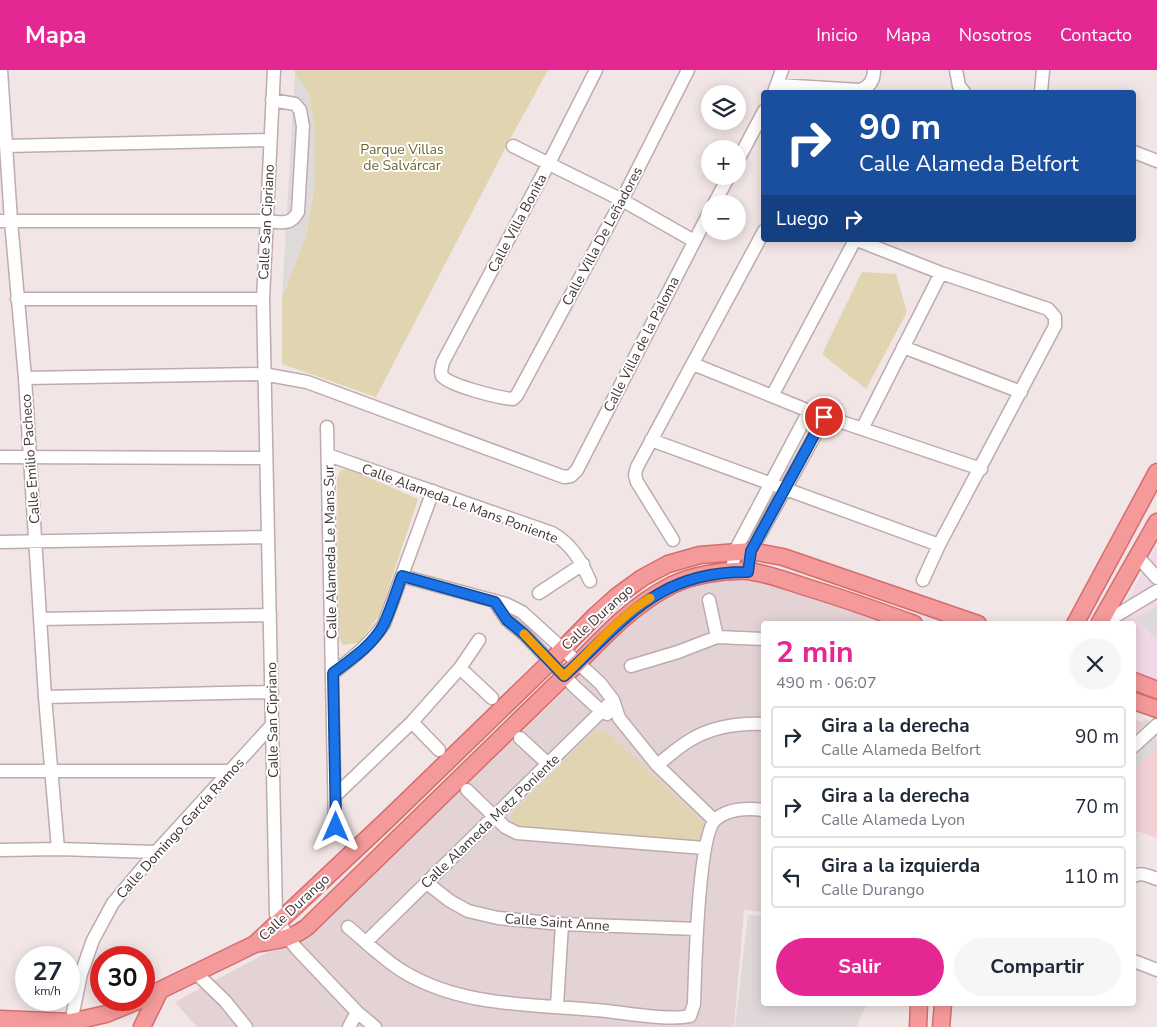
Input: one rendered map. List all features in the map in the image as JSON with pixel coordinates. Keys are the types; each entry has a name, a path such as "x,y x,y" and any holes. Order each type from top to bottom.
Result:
{"main road":[{"path":"1077,621 1157,472"},
{"path":"1103,621 1157,522"},
{"name":"Calle Durango","path":"256,944 616,597 642,578 668,564 700,555 743,551 783,557 969,621"},
{"name":"Calle Durango","path":"155,994 256,944 288,938 307,927 612,628 644,602 673,585 702,576 740,571 776,577 831,594 906,621"},
{"path":"1136,682 1157,690"},
{"path":"1136,703 1157,709"},
{"path":"918,1027 919,1006"},
{"path":"941,1027 943,1006"},
{"name":"Calle Durango","path":"10,1022 71,1022 114,1011"},
{"path":"126,1011 134,1016 142,1027"},
{"path":"142,1027 145,1011"}],"street":[{"name":"Calle Emilio Pacheco","path":"1,70 6,146 6,221 17,299 25,378 45,697 58,849"},
{"name":"Calle San Cipriano","path":"274,70 262,299 276,908 279,923 288,938 357,1012 375,1027"},
{"name":"Calle Villa Bonita","path":"513,399 503,398 451,383 442,376 441,371 596,70"},
{"name":"Calle Villa De Leñadores","path":"513,399 520,391 622,200 688,70"},
{"path":"782,70 776,89 860,90 867,88 872,81 874,70"},
{"path":"956,70 959,86 962,90"},
{"path":"1041,90 1043,70"},
{"path":"6,221 289,222 294,219 298,212 303,126 300,110 295,104 272,100"},
{"path":"746,145 761,117"},
{"path":"6,146 270,140"},
{"path":"513,146 622,200 694,241"},
{"path":"1136,153 1157,160"},
{"name":"Calle Villa de la Paloma","path":"263,374 307,382 564,477 571,476 577,470 701,228"},
{"path":"673,540 637,482 635,475 637,467 761,237"},
{"path":"772,396 855,242"},
{"path":"861,242 941,273 1048,309 1054,317 1055,326 981,469 939,545 923,580"},
{"path":"862,429 941,273"},
{"path":"17,299 262,299"},
{"path":"903,347 1021,392"},
{"path":"693,364 824,417 981,469"},
{"path":"25,378 263,374"},
{"path":"740,571 743,551 769,484 809,411"},
{"path":"743,551 785,490 824,417"},
{"name":"Calle Alameda Le Mans Sur","path":"327,427 336,827"},
{"path":"651,440 939,545"},
{"name":"Calle Alameda Le Mans Poniente","path":"328,455 552,533 563,539 570,546 583,564 590,581"},
{"path":"0,457 266,458"},
{"path":"333,673 373,640 384,624 433,491"},
{"path":"0,542 268,537"},
{"path":"1138,557 1157,578"},
{"path":"539,593 583,564"},
{"path":"402,576 513,606 534,622 600,683 612,700 619,718 657,765 714,820"},
{"path":"1106,621 1157,591"},
{"path":"708,600 717,637"},
{"path":"495,602 507,620 524,634 600,711 619,718"},
{"path":"40,619 270,616"},
{"path":"524,634 534,622"},
{"path":"631,666 678,652 717,637 761,639"},
{"path":"336,795 412,722 460,668 479,640"},
{"path":"460,668 492,698"},
{"path":"45,697 272,692"},
{"name":"Calle Alameda Metz Poniente","path":"366,942 612,700"},
{"path":"412,722 439,750"},
{"path":"657,765 692,739 721,727 761,724"},
{"path":"1136,742 1157,724"},
{"name":"Calle Domingo García Ramos","path":"71,1022 81,974 93,940 114,903 156,852 272,725"},
{"path":"520,738 548,764"},
{"path":"0,771 230,771"},
{"path":"467,790 505,827 517,833 704,848"},
{"path":"348,927 402,972 449,992 497,1003 557,1006 682,1018 690,1016 694,1004 697,929 704,848 714,820 727,812 742,808 761,810"},
{"path":"0,850 58,849 156,852"},
{"path":"1136,875 1144,874 1157,879"},
{"name":"Calle Saint Anne","path":"426,883 450,901 468,911 498,918 562,924 697,929"},
{"path":"557,1006 562,924"},
{"path":"1136,962 1157,970"},
{"path":"196,973 225,1001 246,1027"},
{"path":"349,1027 357,1012"}],"shaded area":[{"path":"295,75 308,91 315,132 315,183 306,235 282,298"},
{"path":"1157,545 1157,682 1136,675 1136,621 1117,621"},
{"path":"726,579 777,583 888,621 761,621 761,912 744,910 734,1027 197,1027 175,1002 268,952 307,937 553,702 618,636 665,595"},
{"path":"1157,606 1157,639 1136,618"},
{"path":"1144,718 1157,726 1157,739 1152,744 1157,749 1136,767 1136,731 1140,732"},
{"path":"1136,720 1157,728 1157,838 1136,831"},
{"path":"748,915 761,916 761,1006 866,1006 856,1027 735,1027"}],"green space":[{"name":"Parque Villas de Salvárcar","path":"295,70 548,70 376,397 282,364 282,298 306,235 315,183 315,132 308,91 295,75"},
{"path":"862,272 896,274 907,312 866,389 822,354"},
{"path":"349,469 418,499 380,614 359,643 342,645 339,637 337,478 341,470"},
{"path":"600,729 605,730 704,823 703,834 696,842 515,829 511,820 513,811 593,732"}],"slow traffic":[{"path":"524,634 564,676 612,628 650,598"}],"route":[{"path":"336,827 333,673 373,640 384,624 402,576 495,602 500,613 524,634 564,676 612,628 644,602 673,585 702,576 732,571 748,572 751,551 824,417"}]}
